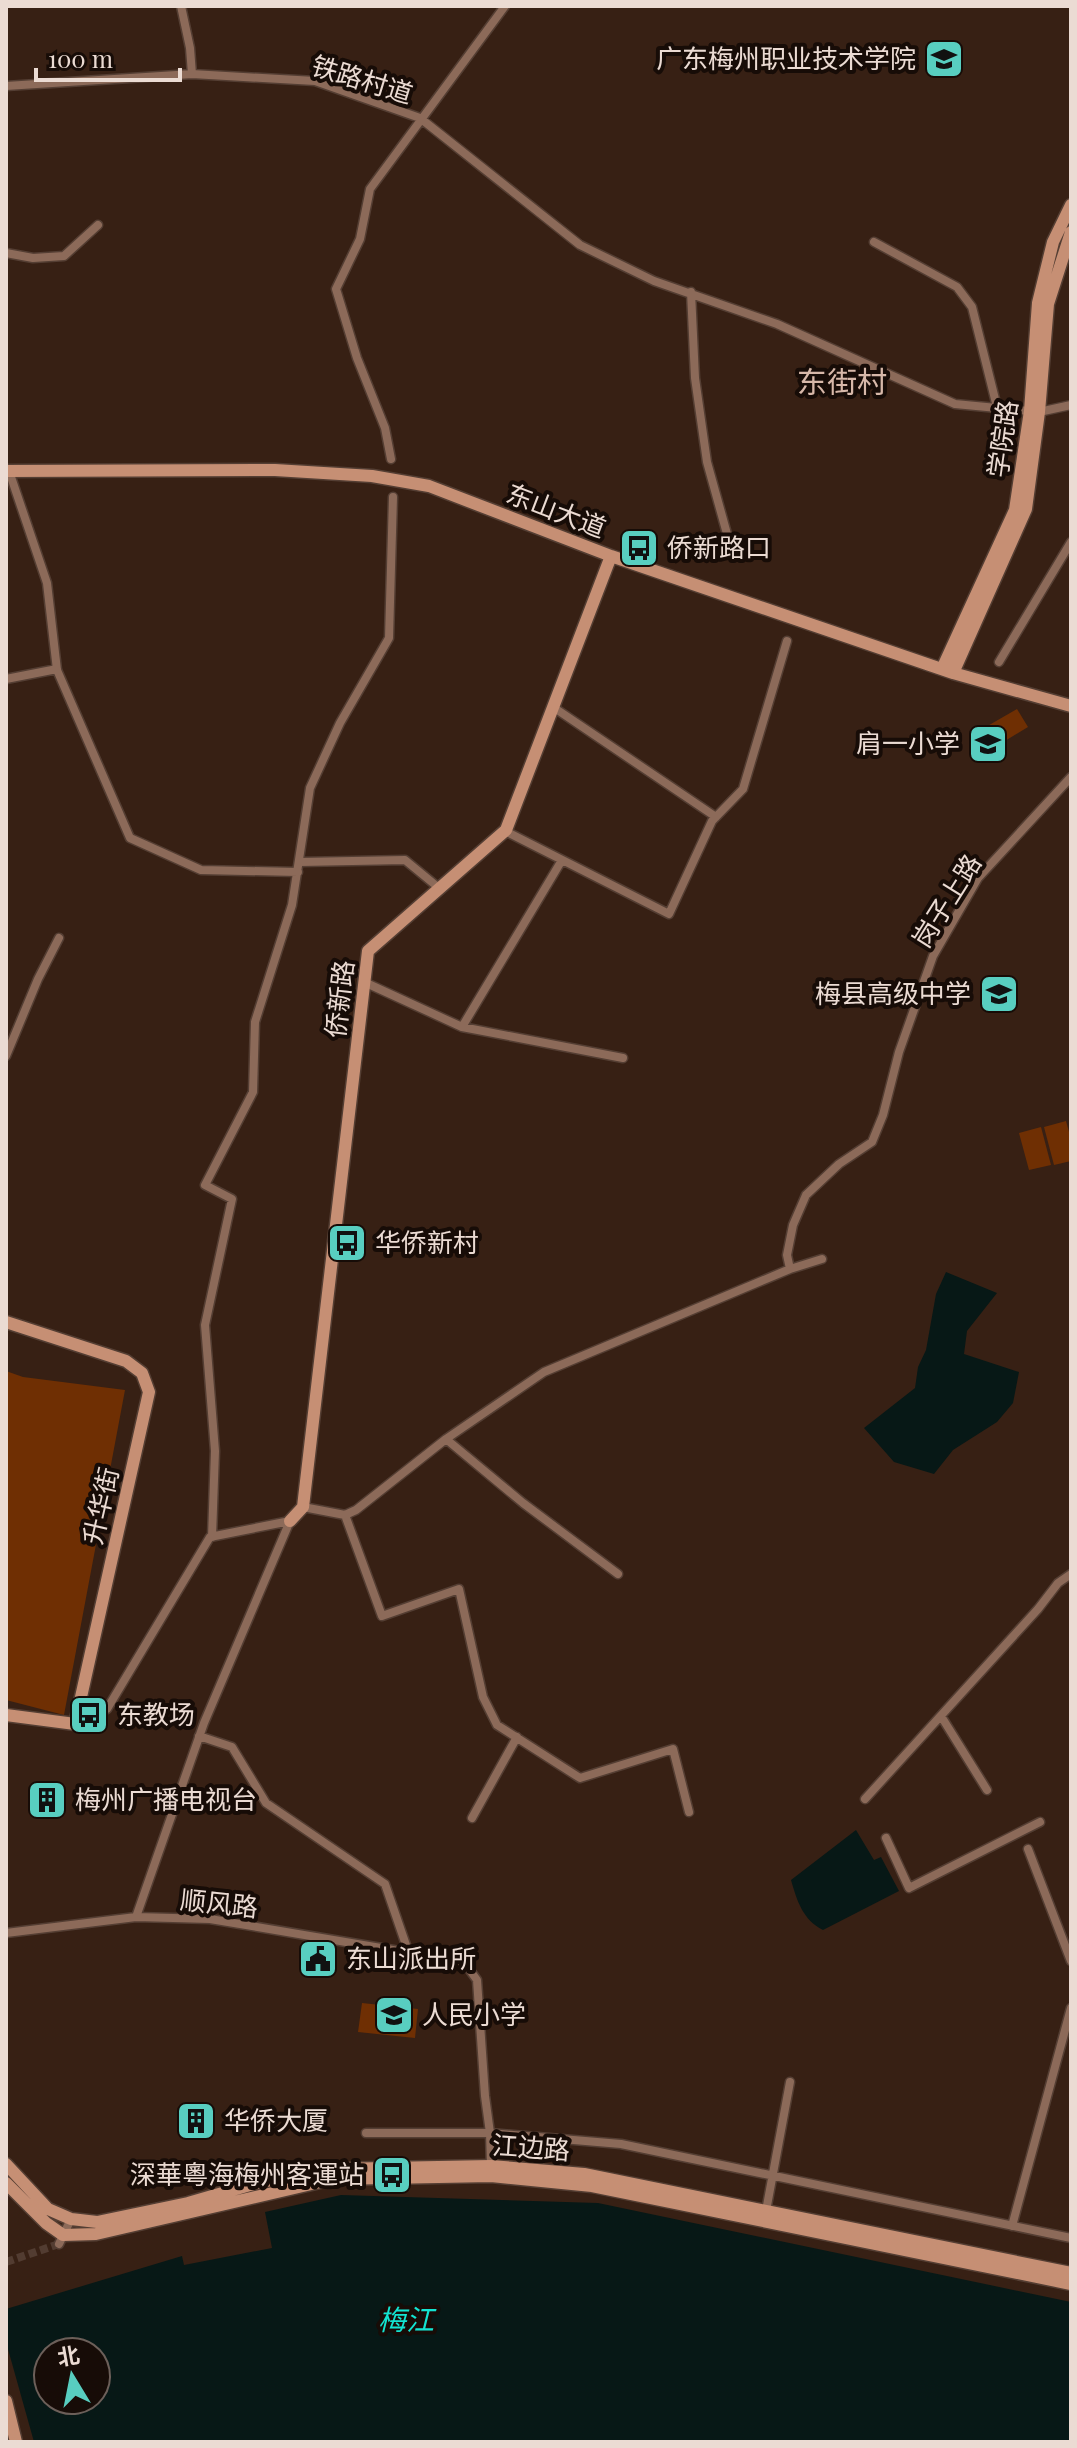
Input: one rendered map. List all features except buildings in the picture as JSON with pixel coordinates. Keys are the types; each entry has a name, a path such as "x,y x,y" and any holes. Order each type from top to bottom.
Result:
{"main road":[{"name":"学院路","path":"1035,411 1038,303 1053,242 1071,205"},
{"name":"学院路","path":"948,671 1026,509 1048,304 1071,232"},
{"name":"东山大道","path":"7,471 275,470 372,476 429,486 611,556 948,671 1071,706"},
{"name":"侨新路","path":"303,1507 368,951 505,831 611,556"},
{"name":"升华街","path":"6,1322 126,1361 142,1373 149,1392 75,1724"},
{"path":"290,1521 303,1507"},
{"path":"6,1715 75,1724"},
{"path":"6,2164 48,2209 71,2219"},
{"name":"江边路","path":"71,2219 97,2222 188,2203 260,2182 333,2169 491,2166 584,2174 1071,2273"},
{"name":"江边路","path":"61,2240 333,2179 491,2176 592,2186 1071,2284"},
{"path":"6,2183 61,2240"},
{"path":"6,2401 16,2442"}],"street":[{"path":"181,6 192,74"},
{"path":"391,459 385,428 347,328 336,289 360,239 370,189 505,6"},
{"name":"铁路村道","path":"6,86 192,74 315,81 420,118 580,245 654,281 777,324 955,404 1035,411 1071,405"},
{"path":"6,253 33,258 64,256 98,225"},
{"path":"874,242 957,287 972,307 997,407"},
{"path":"691,292 695,378 707,462 729,541"},
{"path":"7,471 47,583 57,669 130,838 201,870 405,860 439,888"},
{"path":"75,1724 107,1709 212,1537 215,1451 205,1325 232,1199 205,1185 253,1092 255,1022 292,905 310,788 340,723 389,638 393,497"},
{"path":"999,662 1071,542"},
{"path":"505,831 669,914 716,817 743,789 787,641"},
{"path":"6,679 57,669"},
{"path":"553,707 716,817"},
{"name":"岗子上路","path":"790,1269 787,1255 793,1225 806,1195 839,1164 872,1142 883,1115 907,1025 933,956 978,878 1071,777"},
{"path":"462,1027 562,860"},
{"path":"6,1056 59,938"},
{"path":"364,982 462,1027 623,1058"},
{"path":"303,1507 345,1515 356,1510 446,1439 544,1372 790,1269 822,1259"},
{"path":"446,1439 523,1503 618,1574"},
{"path":"345,1515 382,1616 459,1589 483,1697 497,1725 580,1778 673,1749 689,1812"},
{"path":"212,1537 290,1521"},
{"path":"136,1917 199,1736 290,1521"},
{"path":"865,1799 1038,1609 1058,1583 1071,1574"},
{"path":"941,1716 987,1790"},
{"path":"199,1736 232,1747 266,1803 385,1884 406,1945"},
{"path":"472,1818 517,1737"},
{"path":"886,1838 909,1888 1040,1822"},
{"path":"1028,1849 1071,1961"},
{"name":"顺风路","path":"6,1933 136,1917 210,1919 464,1962 477,1980 491,2166"},
{"path":"1012,2226 1071,2008"},
{"path":"766,2211 790,2082"},
{"path":"366,2133 490,2133 621,2144 1071,2238"},
{"path":"61,2240 71,2219"}],"shaded area":[{"path":"1017,709 1028,727 995,747 984,728"},
{"path":"1066,1121 1071,1139 1071,1161 1054,1165 1044,1127"},
{"path":"1041,1127 1051,1165 1029,1170 1019,1133"},
{"path":"6,1371 23,1377 125,1390 64,1715 6,1700"},
{"path":"362,2003 418,2009 415,2038 358,2032"}],"water":[{"path":"946,1272 997,1293 967,1331 964,1354 1019,1372 1013,1403 997,1422 953,1450 934,1474 894,1462 864,1428 915,1388 918,1367 926,1350 936,1294"},
{"path":"856,1830 874,1860 881,1857 899,1891 823,1930 806,1915 791,1880"},
{"name":"梅江","path":"341,2195 598,2203 1071,2302 1071,2442 6,2442 6,2309 182,2256 184,2265 272,2248 265,2212"}],"pier":[{"path":"6,2342 34,2442 6,2442"}],"tunnel":[{"path":"6,2262 59,2244"}],"place":[{"name":"广东梅州职业技术学院","path":"944,59"},
{"name":"侨新路口","path":"639,548"},
{"name":"肩一小学","path":"988,744"},
{"name":"梅县高级中学","path":"999,994"},
{"name":"华侨新村","path":"347,1243"},
{"name":"东教场","path":"89,1715"},
{"name":"梅州广播电视台","path":"47,1800"},
{"name":"东山派出所","path":"318,1959"},
{"name":"人民小学","path":"394,2015"},
{"name":"华侨大厦","path":"196,2121"},
{"name":"深華粵海梅州客運站","path":"392,2175"}],"district":[{"name":"东街村","path":"842,383"}]}
